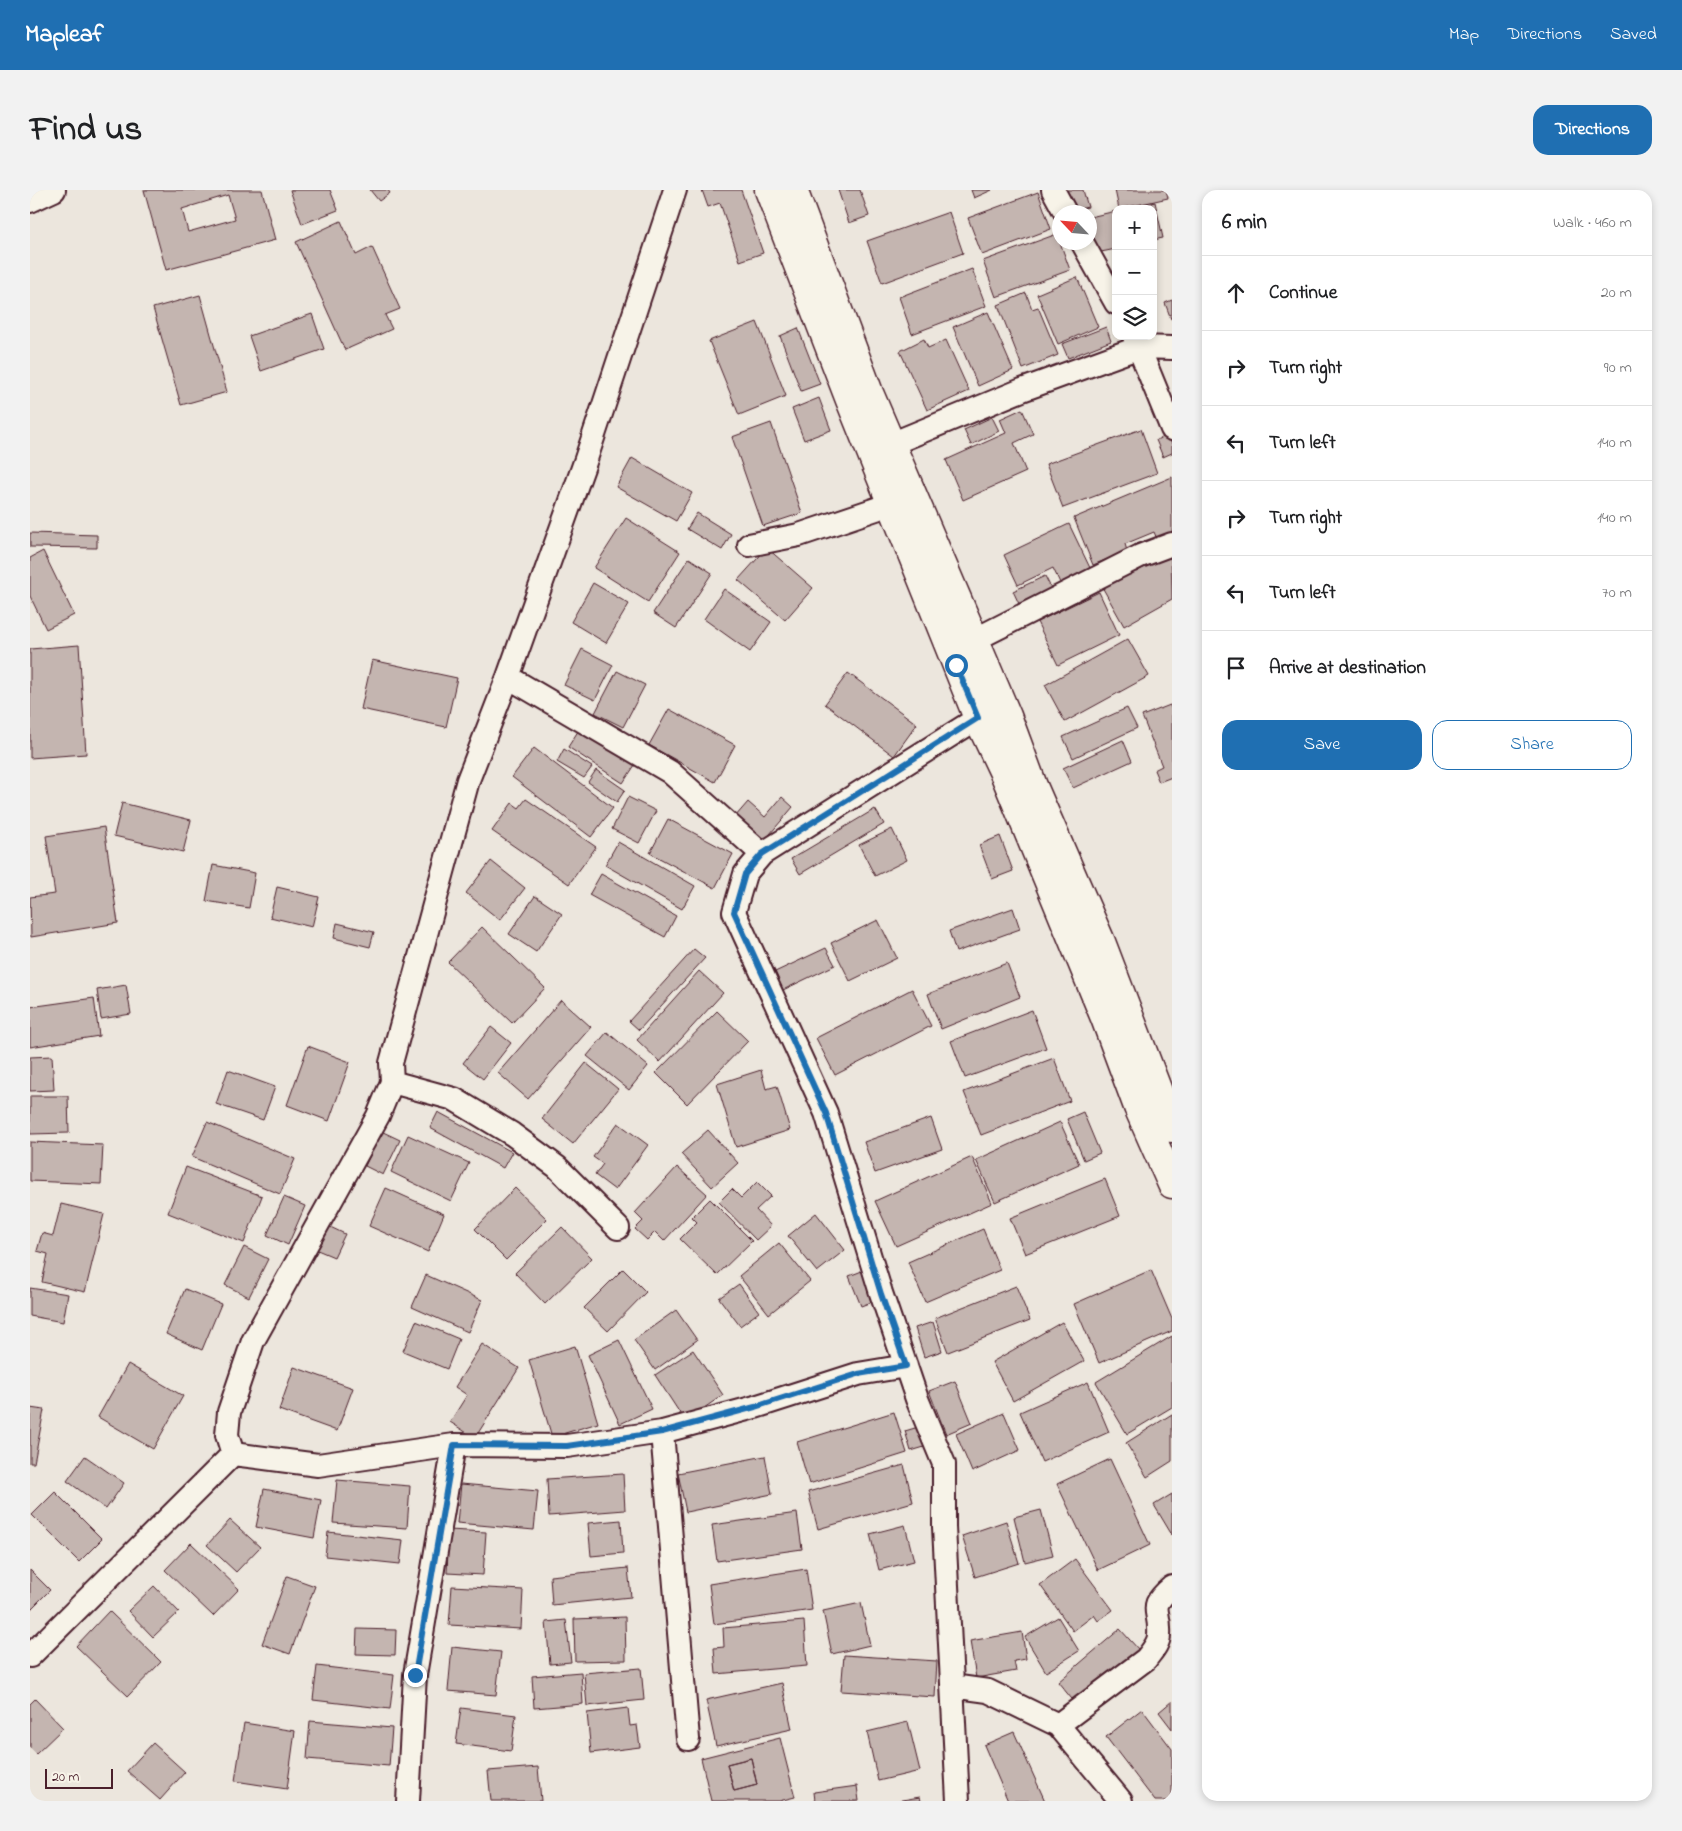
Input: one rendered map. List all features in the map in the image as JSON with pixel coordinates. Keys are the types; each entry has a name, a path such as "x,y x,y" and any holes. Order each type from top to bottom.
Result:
{"main road":[{"path":"769,190 891,504 978,718 1005,775 1138,1106 1172,1184"},
{"path":"793,190 856,359 1033,786 1102,942 1172,1128"}],"street":[{"path":"30,200 54,190"},
{"path":"233,1454 227,1434 229,1412 253,1341 378,1116 392,1082 390,1063 468,780 508,677 585,462 675,190"},
{"path":"1053,190 1062,205"},
{"path":"1086,250 1112,296"},
{"path":"891,444 1137,342 1172,348"},
{"path":"1137,342 1172,429"},
{"path":"749,545 799,535 891,504"},
{"path":"974,640 1140,556 1172,544"},
{"path":"508,677 670,772 762,854"},
{"path":"958,1801 944,1527 944,1464 916,1399 881,1294 826,1113 734,912 745,874 762,854 978,718"},
{"path":"392,1082 454,1099 512,1134 557,1167 618,1228"},
{"path":"30,1656 233,1454 318,1465 454,1445 567,1446 662,1432 755,1407 858,1374 906,1366"},
{"path":"662,1432 688,1739"},
{"path":"408,1801 415,1675 454,1445"},
{"path":"1058,1725 1146,1659 1156,1646 1159,1636 1156,1605 1160,1597 1172,1587"},
{"path":"952,1686 988,1691 1058,1725 1121,1801"}],"building":[{"path":"144,190 262,190 275,240 166,270","holes":["228,195 235,219 188,232 182,209"]},
{"path":"290,190 330,190 338,210 302,224"},
{"path":"370,190 388,190 390,193 379,201"},
{"path":"702,190 741,190 763,253 740,261 720,203 708,207"},
{"path":"838,190 860,190 869,216 849,223"},
{"path":"971,190 992,190 974,198"},
{"path":"1066,190 1083,190 1087,205 1069,205"},
{"path":"1115,190 1166,190 1168,198 1137,205 1118,205"},
{"path":"1038,192 1051,229 982,255 968,218"},
{"path":"1155,202 1156,205 1143,205"},
{"path":"1157,211 1163,238 1157,239"},
{"path":"949,212 963,253 882,283 867,241"},
{"path":"1112,212 1112,250 1096,253 1097,250 1097,215"},
{"path":"341,221 356,255 372,247 400,309 385,315 392,329 345,350 296,242"},
{"path":"1052,236 1052,250 1063,250 1070,270 996,297 983,261"},
{"path":"972,269 986,306 912,334 899,297"},
{"path":"1077,277 1098,327 1058,344 1037,294"},
{"path":"1026,293 1032,309 1038,307 1058,355 1023,369 998,305"},
{"path":"200,295 227,392 181,405 153,308"},
{"path":"1172,300 1172,319 1171,319 1165,303"},
{"path":"988,312 1013,370 978,386 953,327"},
{"path":"312,314 324,349 261,371 249,336"},
{"path":"757,322 786,396 739,415 709,341"},
{"path":"1106,327 1111,341 1068,358 1062,344"},
{"path":"798,328 820,384 801,391 780,336"},
{"path":"924,339 928,348 946,340 969,391 927,410 900,351"},
{"path":"819,398 831,430 804,440 792,409"},
{"path":"1022,409 1033,434 1014,443 1026,472 963,500 946,460 1006,433 1000,419"},
{"path":"992,417 999,431 971,445 964,430"},
{"path":"771,423 802,513 763,526 732,437"},
{"path":"1141,429 1157,473 1063,508 1046,464"},
{"path":"1168,435 1172,445 1172,453 1163,457 1156,440"},
{"path":"632,458 692,493 676,521 616,487"},
{"path":"1172,477 1172,533 1157,539 1154,532 1125,544 1127,551 1093,565 1074,518"},
{"path":"697,513 731,534 722,550 687,529"},
{"path":"626,518 680,552 648,602 594,568"},
{"path":"1069,524 1091,570 1061,585 1053,568 1018,585 1004,555"},
{"path":"30,533 97,535 97,548 30,547"},
{"path":"767,548 813,588 785,620 738,580"},
{"path":"43,551 74,615 46,629 30,596 30,558"},
{"path":"1171,553 1172,599 1124,626 1101,585 1133,567 1136,572"},
{"path":"689,558 712,573 676,628 653,613"},
{"path":"1045,576 1052,590 1020,606 1013,591"},
{"path":"593,583 629,604 606,643 571,622"},
{"path":"724,589 771,622 750,652 704,619"},
{"path":"1099,592 1119,635 1058,665 1037,622"},
{"path":"1128,639 1149,676 1065,722 1045,685"},
{"path":"79,645 86,754 30,758 30,649"},
{"path":"582,649 613,665 595,700 564,685"},
{"path":"372,660 457,678 446,727 361,709"},
{"path":"617,671 645,685 623,727 595,713"},
{"path":"848,673 917,724 894,756 825,704"},
{"path":"1170,705 1172,710 1172,777 1159,782 1154,770 1162,766 1142,716"},
{"path":"1127,708 1137,728 1073,758 1063,737"},
{"path":"669,709 735,745 715,782 649,745"},
{"path":"580,728 635,765 623,783 568,747"},
{"path":"1123,740 1132,761 1073,788 1063,768"},
{"path":"534,748 613,808 591,837 512,777"},
{"path":"564,749 592,767 584,778 557,762"},
{"path":"596,770 625,790 617,802 588,782"},
{"path":"628,797 656,811 639,843 612,829"},
{"path":"782,797 793,807 764,841 735,817 748,802 765,817"},
{"path":"526,799 596,847 569,884 492,831 512,803 519,808"},
{"path":"122,803 191,820 183,852 114,836"},
{"path":"875,809 884,824 800,874 791,859"},
{"path":"668,819 733,854 715,888 650,853"},
{"path":"104,827 118,923 31,937 30,897 55,894 46,836"},
{"path":"892,829 907,860 875,876 859,845"},
{"path":"1000,836 1013,871 992,879 979,845"},
{"path":"618,842 695,886 682,909 605,865"},
{"path":"491,861 525,888 500,920 466,893"},
{"path":"213,865 255,873 249,908 206,901"},
{"path":"601,874 676,916 665,937 589,895"},
{"path":"277,887 319,897 312,927 270,917"},
{"path":"535,896 562,914 536,952 509,934"},
{"path":"1013,908 1020,929 956,952 949,931"},
{"path":"878,920 897,958 850,981 831,943"},
{"path":"337,923 374,932 370,947 334,938"},
{"path":"482,927 545,988 512,1023 448,962"},
{"path":"826,948 835,965 783,990 775,972"},
{"path":"694,949 705,958 639,1030 629,1021"},
{"path":"1007,963 1020,997 941,1029 928,994"},
{"path":"699,971 723,993 660,1062 637,1040"},
{"path":"126,985 131,1014 101,1019 97,990"},
{"path":"912,989 931,1026 835,1075 816,1038"},
{"path":"94,998 99,1036 30,1047 30,1007"},
{"path":"561,1000 591,1027 528,1099 498,1073"},
{"path":"1032,1010 1046,1048 965,1078 951,1041"},
{"path":"717,1011 748,1041 687,1104 656,1073"},
{"path":"491,1027 511,1043 483,1079 463,1063"},
{"path":"607,1032 648,1066 629,1090 587,1056"},
{"path":"308,1046 350,1062 329,1121 287,1105"},
{"path":"52,1056 54,1090 30,1091 30,1057"},
{"path":"1054,1058 1070,1101 981,1135 964,1092"},
{"path":"586,1063 618,1089 573,1144 542,1119"},
{"path":"228,1070 275,1087 263,1120 216,1104"},
{"path":"761,1070 766,1089 777,1086 790,1130 736,1147 717,1084"},
{"path":"30,1096 68,1096 69,1133 30,1134"},
{"path":"438,1112 512,1152 503,1168 430,1128"},
{"path":"1083,1112 1100,1153 1084,1160 1067,1119"},
{"path":"931,1118 942,1149 875,1173 864,1142"},
{"path":"207,1122 295,1159 280,1194 192,1157"},
{"path":"1060,1122 1079,1164 995,1202 976,1160"},
{"path":"618,1123 648,1145 615,1190 595,1175 603,1164 593,1157"},
{"path":"708,1130 738,1163 712,1187 681,1154"},
{"path":"381,1131 400,1140 383,1175 365,1166"},
{"path":"408,1135 469,1163 451,1201 391,1172"},
{"path":"30,1142 103,1145 101,1184 30,1181"},
{"path":"972,1157 992,1203 896,1246 875,1201"},
{"path":"186,1167 262,1196 244,1243 168,1213"},
{"path":"677,1167 707,1194 664,1241 655,1232 647,1240 635,1229 643,1221 635,1213"},
{"path":"1105,1179 1120,1216 1025,1254 1010,1218"},
{"path":"757,1182 771,1196 756,1210 771,1226 756,1240 719,1202 732,1189 741,1198"},
{"path":"386,1188 444,1214 428,1252 369,1226"},
{"path":"515,1188 547,1219 506,1260 475,1229"},
{"path":"284,1197 305,1206 288,1245 267,1235"},
{"path":"710,1199 752,1241 717,1275 680,1239 697,1222 692,1217"},
{"path":"61,1204 104,1214 85,1292 42,1282 48,1254 37,1251 42,1233 53,1236"},
{"path":"816,1213 845,1250 817,1272 788,1236"},
{"path":"326,1225 345,1234 334,1257 315,1249"},
{"path":"562,1227 592,1258 545,1304 515,1273"},
{"path":"983,1229 1000,1270 925,1302 908,1262"},
{"path":"779,1243 810,1281 769,1314 739,1276"},
{"path":"244,1247 268,1259 249,1297 225,1285"},
{"path":"623,1269 646,1292 608,1331 584,1308"},
{"path":"1151,1270 1172,1319 1172,1331 1099,1363 1074,1304"},
{"path":"862,1271 874,1301 861,1306 849,1276"},
{"path":"426,1275 482,1300 468,1332 412,1307"},
{"path":"739,1284 759,1312 740,1326 719,1298"},
{"path":"1016,1286 1030,1320 948,1352 935,1318"},
{"path":"30,1288 68,1294 63,1322 30,1316"},
{"path":"185,1289 221,1304 202,1350 166,1334"},
{"path":"676,1310 697,1340 655,1370 634,1340"},
{"path":"416,1321 459,1339 447,1369 403,1351"},
{"path":"933,1322 942,1351 924,1357 915,1328"},
{"path":"1062,1322 1084,1361 1013,1401 992,1362"},
{"path":"1172,1336 1172,1407 1127,1434 1096,1382"},
{"path":"619,1340 652,1409 620,1424 588,1355"},
{"path":"482,1344 519,1368 475,1438 450,1422 467,1395 455,1387"},
{"path":"575,1346 598,1423 552,1437 529,1360"},
{"path":"693,1350 723,1395 685,1421 655,1375"},
{"path":"128,1364 183,1396 153,1449 98,1417"},
{"path":"294,1367 353,1388 337,1431 279,1410"},
{"path":"955,1381 972,1423 946,1434 929,1391"},
{"path":"1088,1382 1109,1432 1042,1462 1020,1412"},
{"path":"30,1408 44,1410 34,1463 30,1463"},
{"path":"894,1412 907,1453 809,1484 797,1442"},
{"path":"1004,1413 1020,1450 972,1472 956,1434"},
{"path":"1172,1414 1172,1461 1147,1477 1126,1443"},
{"path":"925,1425 931,1445 911,1451 905,1431"},
{"path":"85,1456 124,1483 106,1509 67,1481"},
{"path":"765,1456 772,1494 686,1512 678,1473"},
{"path":"1110,1459 1150,1545 1098,1570 1057,1484"},
{"path":"904,1465 913,1502 818,1529 808,1492"},
{"path":"623,1474 625,1510 549,1516 547,1479"},
{"path":"337,1480 410,1486 407,1528 333,1523"},
{"path":"461,1484 538,1491 534,1530 457,1523"},
{"path":"264,1489 321,1500 314,1538 256,1527"},
{"path":"55,1492 102,1539 79,1562 32,1515"},
{"path":"1172,1494 1172,1535 1154,1505"},
{"path":"1041,1510 1053,1555 1025,1562 1014,1517"},
{"path":"797,1513 802,1549 717,1561 712,1525"},
{"path":"230,1520 260,1547 236,1572 207,1545"},
{"path":"621,1520 623,1553 591,1556 588,1523"},
{"path":"1006,1521 1019,1563 975,1577 962,1536"},
{"path":"905,1525 914,1561 879,1570 870,1534"},
{"path":"449,1530 486,1532 483,1575 447,1573"},
{"path":"328,1532 403,1540 400,1564 325,1556"},
{"path":"191,1543 239,1589 213,1616 165,1570"},
{"path":"1075,1559 1113,1610 1098,1621 1094,1615 1073,1631 1040,1585"},
{"path":"628,1568 631,1597 552,1605 550,1576"},
{"path":"806,1569 812,1610 714,1624 709,1584"},
{"path":"30,1570 50,1590 30,1610"},
{"path":"287,1576 315,1586 290,1654 262,1644"},
{"path":"154,1586 179,1612 153,1637 128,1611"},
{"path":"452,1586 523,1590 521,1629 449,1625"},
{"path":"861,1603 870,1645 832,1654 823,1611"},
{"path":"109,1611 161,1662 128,1696 76,1646"},
{"path":"625,1617 626,1660 575,1661 574,1619"},
{"path":"1058,1617 1079,1651 1046,1672 1025,1637"},
{"path":"566,1620 571,1662 550,1664 546,1622"},
{"path":"804,1621 807,1666 716,1674 714,1648 724,1647 723,1628"},
{"path":"357,1629 396,1630 395,1655 356,1654"},
{"path":"1120,1629 1139,1650 1076,1704 1058,1682"},
{"path":"1022,1632 1026,1659 1014,1661 1016,1671 976,1678 970,1641"},
{"path":"452,1647 501,1652 496,1695 448,1691"},
{"path":"844,1655 937,1661 935,1697 841,1691"},
{"path":"317,1666 394,1675 390,1709 313,1700"},
{"path":"641,1668 644,1700 587,1706 584,1673"},
{"path":"581,1672 583,1704 534,1708 532,1676"},
{"path":"782,1683 792,1729 716,1746 706,1700"},
{"path":"35,1699 63,1728 36,1754 30,1748 30,1704"},
{"path":"1172,1701 1172,1729 1159,1712"},
{"path":"461,1708 516,1715 511,1751 456,1744"},
{"path":"628,1708 630,1726 637,1725 640,1747 591,1753 587,1713"},
{"path":"1142,1709 1172,1749 1172,1801 1155,1801 1106,1737"},
{"path":"310,1721 392,1728 389,1766 307,1759"},
{"path":"908,1722 920,1771 878,1781 867,1732"},
{"path":"244,1723 295,1731 287,1789 235,1781"},
{"path":"1014,1732 1045,1801 1008,1801 984,1745"},
{"path":"780,1738 795,1797 779,1801 711,1801 701,1758","holes":["751,1758 757,1785 734,1791 727,1764"]},
{"path":"153,1743 185,1772 160,1800 127,1771"},
{"path":"751,1758 757,1785 734,1791 727,1764"},
{"path":"538,1767 541,1801 491,1801 488,1771"},
{"path":"857,1786 859,1801 815,1801 814,1792"},
{"path":"920,1797 921,1801 896,1801"}],"route":[{"path":"415,1675 454,1445 567,1446 662,1432 755,1407 858,1374 906,1366 881,1294 826,1113 734,912 745,874 762,854 978,718 956,665"}]}
